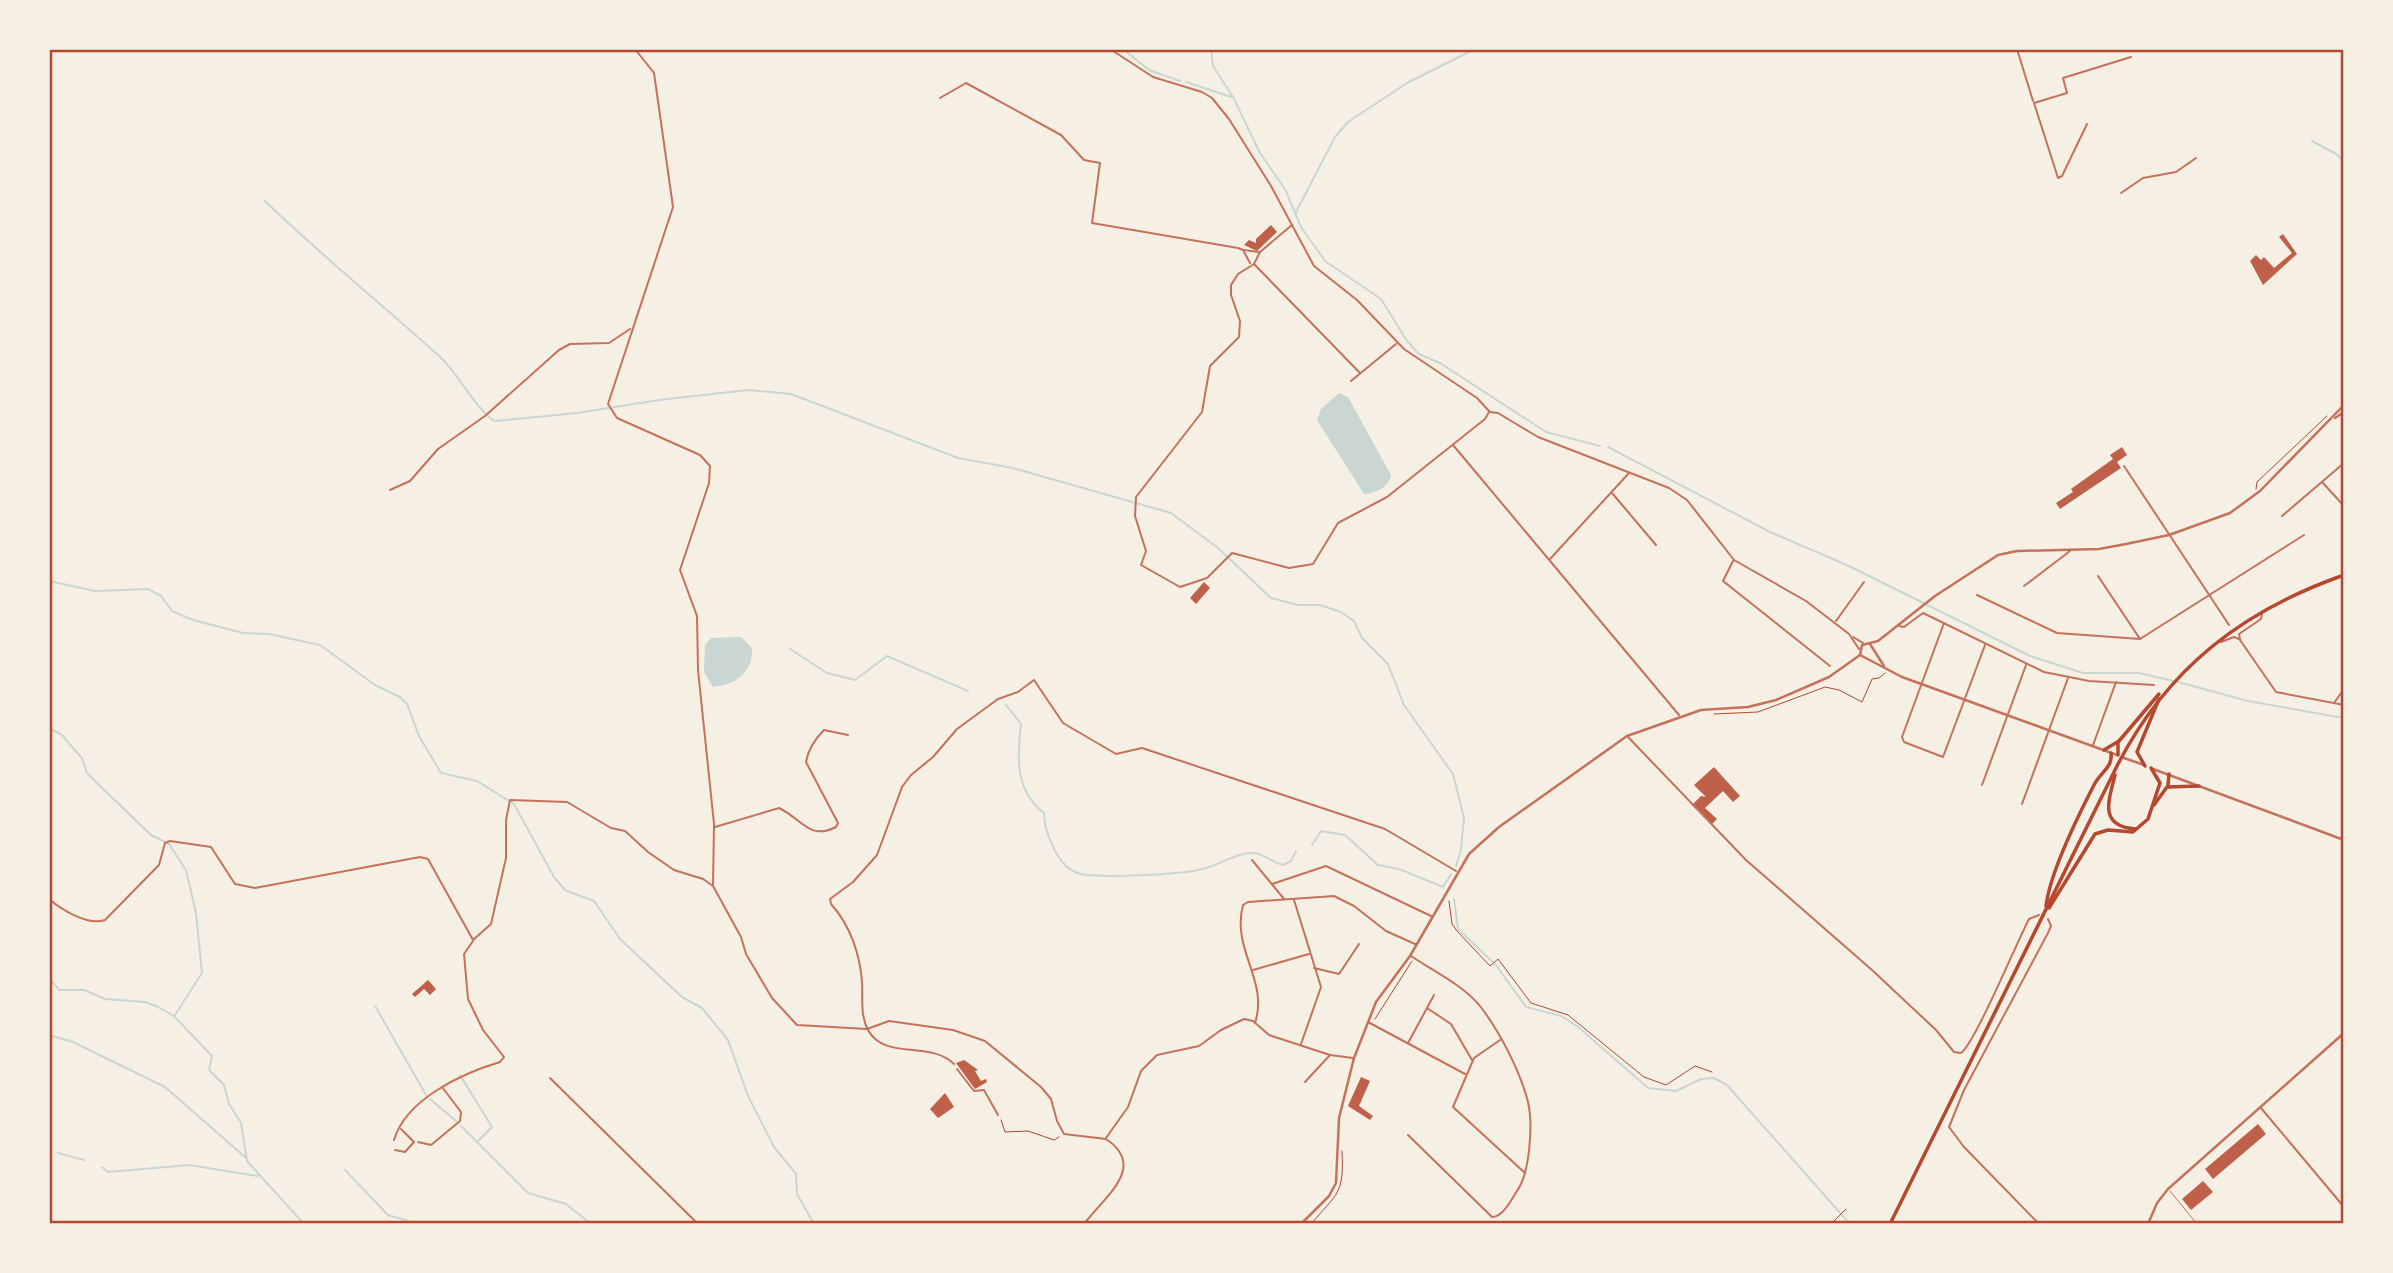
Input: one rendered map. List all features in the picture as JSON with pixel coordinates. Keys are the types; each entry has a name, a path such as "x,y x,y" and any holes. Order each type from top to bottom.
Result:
{"main road":[{"path":"2104,750 2119,741 2148,704 2216,643 2262,613 2344,575"},
{"path":"1890,1224 2118,764 2140,723 2166,688"},
{"path":"2145,766 2137,752 2160,696"},
{"path":"2118,755 2119,741"},
{"path":"2045,912 2053,879 2093,786 2110,763 2111,753"},
{"path":"2118,764 2108,812 2119,825 2137,829"},
{"path":"2045,912 2062,891 2095,834 2108,830 2133,832 2146,823 2160,780 2151,768"},
{"path":"2153,807 2167,787 2169,774"},
{"path":"2167,787 2199,786"}],"street":[{"path":"635,49 654,73 673,207 608,404 612,414 700,455 710,466 709,483 680,570 697,616 698,670 714,828 713,886"},
{"path":"1110,49 1153,77 1202,92 1212,98 1229,119 1314,266 1357,300 1421,363 1477,398 1489,412 1498,413 1538,437 1669,488 1687,500 1734,561 1806,601 1864,643 1870,643 1898,626 1920,607 1998,555 2017,551 2099,549 2169,535 2224,516 2242,507 2344,405"},
{"path":"2017,49 2058,178 2087,124"},
{"path":"2034,103 2067,93 2063,78 2132,57"},
{"path":"940,98 966,83 1061,135 1084,160 1100,163 1092,223 1260,253"},
{"path":"2121,193 2143,178 2176,172 2196,158"},
{"path":"1292,225 1260,253 1231,285 1231,295 1240,321 1238,337 1210,366 1202,412 1136,497 1135,516 1146,551 1141,565 1181,587 1207,578 1232,553 1289,568 1313,564 1338,523 1387,497 1488,417 1489,412"},
{"path":"1243,250 1252,264 1360,373"},
{"path":"390,490 410,481 438,449 485,416 559,350 570,344 609,343 631,328"},
{"path":"1351,381 1398,343"},
{"path":"2331,418 2344,412"},
{"path":"1452,444 1679,715"},
{"path":"2282,516 2344,463"},
{"path":"2124,466 2229,625"},
{"path":"1549,559 1629,472"},
{"path":"2322,481 2344,506"},
{"path":"1611,492 1656,545"},
{"path":"1977,595 2057,633 2140,639 2304,535"},
{"path":"2024,586 2070,551"},
{"path":"1734,561 1723,581 1830,666"},
{"path":"2098,576 2140,639"},
{"path":"1835,622 1864,582"},
{"path":"1898,626 1904,627 1923,613 2026,665 2068,678 2154,685"},
{"path":"2262,613 2261,619 2239,634 2240,640 2276,692 2344,705"},
{"path":"1944,623 1902,737 1904,742 1943,757 1984,645"},
{"path":"1851,636 1860,655"},
{"path":"2216,643 2234,637 2240,640"},
{"path":"1859,649 1864,643"},
{"path":"1870,643 1874,653 1887,668"},
{"path":"1868,659 1874,653"},
{"path":"1301,1224 1329,1196 1336,1183 1338,1127 1354,1058 1376,1002 1410,956 1456,871 1485,838 1627,736 1679,715 1711,708 1748,707 1776,700 1829,677 1860,655"},
{"path":"1860,655 1921,684 2344,840"},
{"path":"1982,785 2026,665"},
{"path":"2022,804 2068,678"},
{"path":"954,1064 924,1050 886,1047 867,1029 862,1013 862,980 851,933 830,899 853,882 877,855 902,787 911,775 933,757 957,729 998,699 1018,692 1034,680 1063,723 1110,751 1121,754 1142,748 1296,798 1385,829 1456,871"},
{"path":"2092,746 2116,682"},
{"path":"2334,703 2344,690"},
{"path":"714,828 779,808 806,829 818,833 836,827 838,823 834,811 806,762 811,745 824,730 848,735"},
{"path":"1627,736 1746,859 1872,970 1954,1052 1961,1054 1974,1040 1980,1019 2029,919 2039,915"},
{"path":"394,1140 400,1128 442,1086 461,1074 500,1062 504,1057 483,1030 468,999 464,954 473,940 491,924 506,858 507,805 510,800 567,802 611,828 625,831 648,852 674,870 703,879 713,886 741,937 746,954 772,998 797,1025 867,1029 889,1021 953,1030 985,1041 1041,1087 1051,1099 1064,1134 1106,1139 1118,1150 1125,1171 1084,1224"},
{"path":"49,899 74,914 97,923 105,920 159,865 164,846 170,841 211,847 235,884 255,888 402,858 428,859 473,940"},
{"path":"1252,860 1285,900"},
{"path":"1272,884 1325,866 1431,916"},
{"path":"1255,1023 1259,1002 1252,970 1238,930 1243,905 1259,900 1334,896 1354,906 1386,931 1416,945"},
{"path":"1294,899 1321,987 1301,1045"},
{"path":"2039,1224 1964,1147 1949,1127 1964,1090 2051,926 2048,919"},
{"path":"1314,968 1336,974 1343,971 1359,944"},
{"path":"1252,970 1310,954"},
{"path":"1408,1135 1492,1217 1500,1214 1526,1174 1529,1104 1500,1040 1480,1006 1464,991 1410,956"},
{"path":"1408,1044 1434,995"},
{"path":"1427,1008 1451,1024 1473,1061"},
{"path":"1106,1139 1128,1107 1136,1078 1157,1055 1199,1046 1221,1030 1244,1020 1255,1023 1266,1033 1330,1055 1354,1058"},
{"path":"1367,1021 1466,1075"},
{"path":"2148,1224 2157,1203 2168,1189 2344,1033"},
{"path":"1500,1040 1473,1061 1452,1103 1454,1108 1526,1174"},
{"path":"1305,1082 1330,1055"},
{"path":"957,1069 974,1091 979,1088 984,1090 998,1115"},
{"path":"550,1078 698,1224"},
{"path":"418,1142 431,1145 460,1121 461,1112 442,1086"},
{"path":"2261,1108 2344,1207"},
{"path":"394,1150 405,1152 414,1142 400,1128"},
{"path":"1305,1220 1310,1224"}],"lane":[{"path":"2168,1189 2197,1224"}],"path":[{"path":"2255,492 2257,482 2325,416 2331,418"},
{"path":"1711,714 1758,712 1825,687 1839,690 1862,702 1873,677 1880,678 1887,668"},
{"path":"1445,898 1450,902 1452,924 1457,931 1490,966 1498,959 1531,1003 1568,1015 1644,1077 1666,1085 1695,1066 1712,1072"},
{"path":"1372,1024 1414,958"},
{"path":"998,1115 1005,1132 1028,1131 1054,1140 1064,1134"},
{"path":"1310,1224 1339,1192 1343,1176 1342,1147"},
{"path":"1831,1224 1845,1210"}],"shaded area":[{"path":"1339,393 1348,397 1391,475 1381,489 1364,494 1317,420 1321,409"},
{"path":"741,637 752,648 750,664 736,680 713,687 704,672 705,645 711,638"}],"building":[{"path":"1271,225 1277,232 1257,251 1244,245 1249,240 1256,243 1256,239"},
{"path":"2283,234 2297,254 2263,285 2250,261 2256,255 2261,260 2264,257 2274,268 2292,253 2279,237"},
{"path":"2122,447 2127,455 2117,462 2121,468 2060,509 2056,503 2113,459 2110,455"},
{"path":"1204,582 1210,588 1196,604 1190,598"},
{"path":"1714,767 1740,796 1733,802 1723,791 1705,808 1717,819 1712,824 1692,805 1701,796 1706,797 1694,785"},
{"path":"428,980 436,989 430,995 424,989 415,997 412,994"},
{"path":"964,1060 978,1070 975,1071 981,1081 986,1079 987,1082 975,1089 956,1063"},
{"path":"1361,1077 1370,1081 1359,1106 1373,1116 1370,1120 1348,1106"},
{"path":"945,1093 954,1107 938,1118 930,1109"},
{"path":"2258,1124 2266,1134 2213,1179 2205,1169"},
{"path":"2203,1181 2213,1192 2191,1210 2182,1199"}],"waterway":[{"path":"1123,49 1149,70 1180,81"},
{"path":"1211,49 1213,66 1233,97 1260,153 1285,189 1301,227 1325,261 1381,299 1407,341 1419,354 1440,363 1546,432 1600,446"},
{"path":"1295,214 1335,137 1348,122 1407,83 1475,49"},
{"path":"1186,82 1231,97"},
{"path":"2312,141 2338,155 2344,163"},
{"path":"265,201 438,355 494,421 577,413 748,390 791,394 958,458 1013,468 1171,513 1218,548 1271,598 1298,605 1320,605 1341,612 1354,621 1362,638 1388,664 1404,705 1453,774 1464,818 1461,850 1456,866"},
{"path":"1608,447 1770,532 1849,566 2030,656 2083,673 2139,673 2173,681"},
{"path":"49,581 95,591 148,589 161,596 172,611 193,620 243,633 269,634 320,645 375,685 400,697 407,704 419,736 441,773 477,781 514,804 554,877 565,890 594,901 620,939 682,997 702,1008 728,1040 748,1096 774,1147 796,1174 797,1194 814,1224"},
{"path":"790,649 827,673 855,680 887,656 968,691"},
{"path":"2178,682 2248,701 2344,718"},
{"path":"1006,705 1021,724 1019,761 1023,784 1028,795 1044,813 1046,829 1057,855 1075,872 1099,876 1177,873 1203,869 1254,853 1283,865 1291,861 1296,851"},
{"path":"49,728 62,735 82,758 87,773 100,786 151,835 169,844 186,870 196,913 202,973 175,1015"},
{"path":"1312,845 1321,831 1345,835 1378,865 1399,869 1443,887 1451,874"},
{"path":"1454,899 1458,929 1496,965 1526,1007 1561,1016 1577,1026 1648,1088 1676,1091 1701,1079 1714,1078 1727,1085 1850,1224"},
{"path":"49,977 59,990 84,990 105,999 145,1002 174,1016 212,1056 209,1070 224,1085 229,1104 241,1123 247,1161 304,1224"},
{"path":"375,1006 426,1095"},
{"path":"49,1035 73,1042 165,1087 245,1157"},
{"path":"460,1075 492,1127 478,1141"},
{"path":"430,1099 456,1121"},
{"path":"461,1126 528,1193 566,1204 591,1224"},
{"path":"58,1153 84,1160"},
{"path":"102,1167 108,1172 189,1165 258,1176"},
{"path":"345,1170 388,1215 418,1224"}]}
